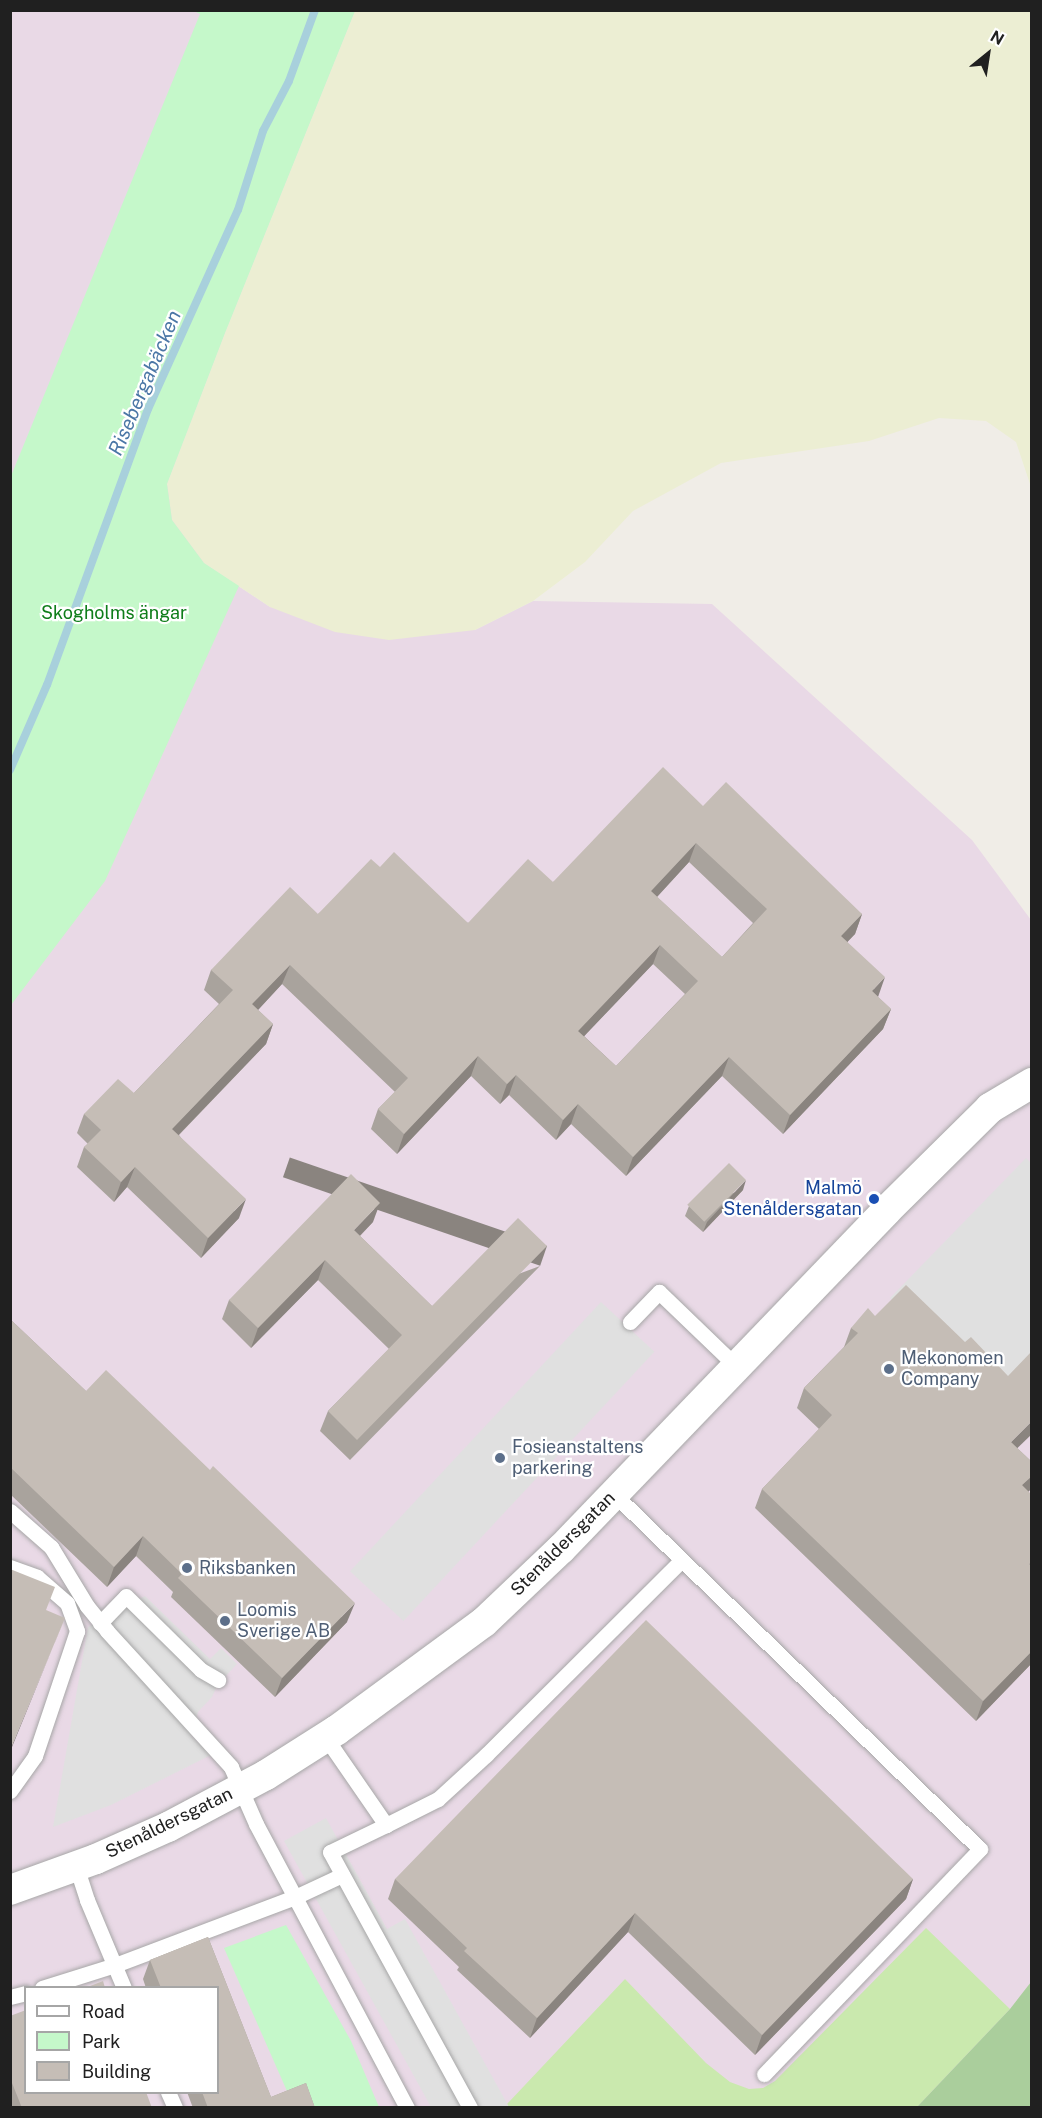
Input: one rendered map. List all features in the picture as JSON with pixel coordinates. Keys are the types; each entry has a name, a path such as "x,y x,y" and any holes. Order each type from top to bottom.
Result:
{"street":[{"name":"Stenåldersgatan","path":"10,1890 76,1866 168,1827 242,1788 326,1738 484,1622 561,1549 886,1211 990,1108 1032,1083"}],"lane":[{"path":"630,1322 659,1292 736,1366"},
{"path":"614,1494 980,1849 764,2074"},
{"path":"10,1511 51,1547 100,1623 139,1668 214,1745 231,1767 256,1824 407,2108"},
{"path":"470,2108 330,1852 438,1799 495,1747 682,1560"},
{"path":"10,1567 37,1577 67,1603 76,1631 35,1756 10,1791"},
{"path":"100,1623 126,1596 201,1670 218,1680"},
{"path":"326,1738 347,1772 386,1825"},
{"path":"76,1866 87,1900 123,1986"},
{"path":"48,1986 115,1965 295,1897 342,1875"},
{"path":"169,2094 175,2108"}],"shaded area":[{"path":"11,11 355,11 225,333 167,484 204,563 270,607 475,630 533,601 712,604 972,840 1031,920 1031,2107 11,2108"},
{"path":"1026,1158 1032,1164 1031,1367 997,1400 890,1298"},
{"name":"Fosieanstaltens parkering","path":"601,1302 654,1352 403,1621 350,1571"},
{"path":"145,1596 210,1659 221,1648 237,1664 218,1684 212,1697 198,1712 191,1736 211,1755 111,1805 53,1827 88,1627"},
{"path":"326,1818 387,1929 405,1919 509,2107 431,2107 284,1841"}],"green space":[{"name":"Skogholms ängar","path":"194,11 355,11 225,333 167,484 172,520 204,563 239,586 105,881 11,1005 11,476 200,14"},
{"path":"355,11 1031,11 1031,487 1016,442 986,421 939,418 869,441 721,463 633,511 585,562 533,601 475,630 389,640 335,632 270,607 204,563 172,520 167,484 225,333"},
{"path":"286,1925 351,2041 379,2107 294,2107 224,1948"},
{"path":"926,1928 1010,2009 917,2107 509,2108 507,2104 625,1979 706,2063 730,2082 749,2089 763,2088 775,2081"},
{"path":"1031,1982 1031,2107 917,2107 1010,2009"}],"building":[{"path":"663,767 703,806 726,782 862,914 841,936 885,977 872,991 891,1009 790,1115 729,1057 633,1157 578,1104 563,1120 516,1075 507,1084 478,1056 404,1134 378,1109 408,1078 290,965 252,1004 273,1024 172,1129 246,1199 208,1238 135,1167 121,1182 84,1147 101,1130 84,1114 118,1079 134,1093 233,990 211,970 290,887 318,914 371,859 380,867 394,852 468,923 528,859 553,882","holes":["696,843 767,909 722,957 651,891","660,945 698,981 616,1066 578,1031"]},
{"path":"729,1163 746,1180 704,1222 687,1205"},
{"path":"351,1174 380,1203 354,1230 432,1306 518,1218 547,1246 357,1440 328,1411 402,1335 325,1260 258,1328 229,1300"},
{"path":"906,1285 965,1342 971,1337 1008,1376 1032,1351 1032,1421 1011,1442 1032,1462 1032,1476 1022,1485 1032,1495 1032,1562 1029,1564 1032,1567 1032,1651 983,1701 762,1489 832,1415 804,1388 858,1333 851,1328 868,1308 875,1316"},
{"path":"10,1319 86,1391 106,1370 210,1470 213,1466 355,1603 282,1678 178,1578 182,1574 143,1536 114,1567 10,1467"},
{"path":"10,1569 55,1587 46,1610 65,1618 10,1750"},
{"path":"646,1620 913,1879 762,2035 635,1913 537,2018 464,1951 467,1948 395,1879"},
{"path":"208,1937 271,2097 306,2083 315,2108 208,2108 203,2094 219,2094 219,1986 160,1986 150,1960"},
{"path":"103,1981 104,1986 90,1986"},
{"path":"24,2011 24,2094 147,2094 152,2108 22,2108 10,2078 10,2016"}],"waterway":[{"name":"Risebergabäcken","path":"10,770 47,685 148,409 238,210 263,131 289,81 315,10"}],"place":[{"name":"Malmö Stenåldersgatan","path":"874,1199"},
{"name":"Mekonomen Company","path":"889,1369"},
{"name":"Fosieanstaltens parkering","path":"500,1458"},
{"name":"Riksbanken","path":"187,1568"},
{"name":"Loomis Sverige AB","path":"225,1621"}]}
